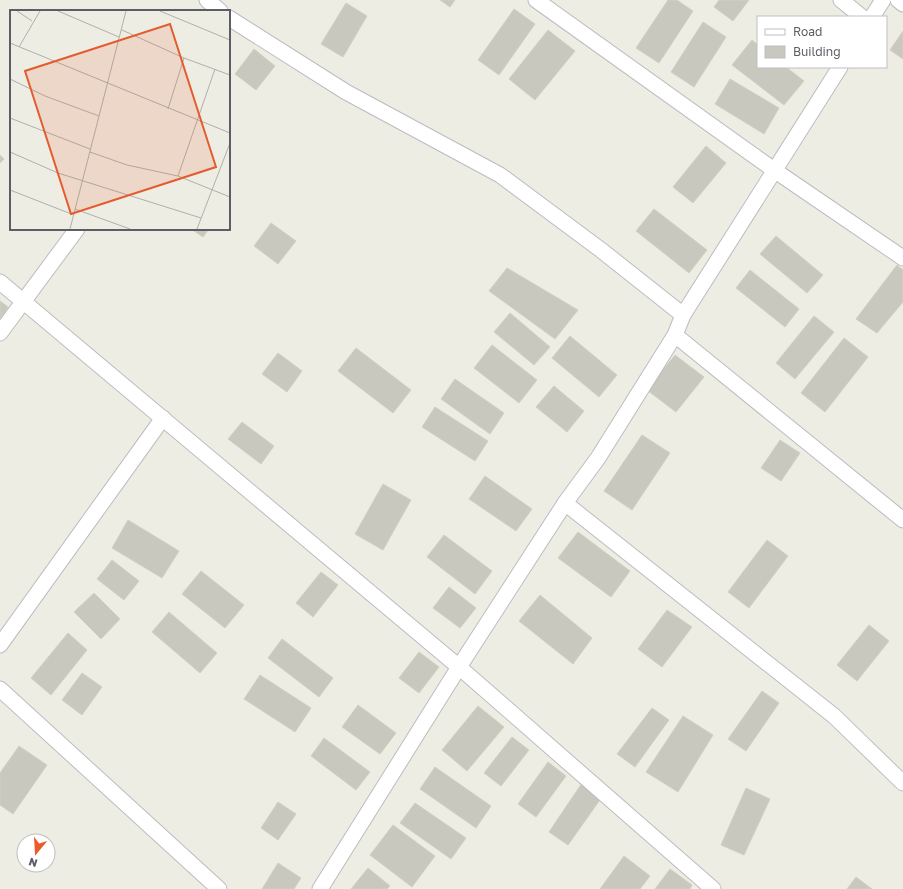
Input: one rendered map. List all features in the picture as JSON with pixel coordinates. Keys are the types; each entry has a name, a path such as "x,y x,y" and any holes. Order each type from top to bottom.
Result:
{"street":[{"path":"207,0 219,10"},
{"path":"536,0 774,170 903,258"},
{"path":"841,0 861,16"},
{"path":"873,16 883,0"},
{"path":"898,0 903,4"},
{"path":"230,19 346,92 500,174 601,250 683,315"},
{"path":"320,889 459,667 565,504 598,458 675,335 683,315 839,68"},
{"path":"0,333 76,230"},
{"path":"0,282 459,667 713,889"},
{"path":"675,335 903,520"},
{"path":"0,645 163,418"},
{"path":"565,504 834,716 903,783"},
{"path":"0,689 219,889"}],"building":[{"path":"440,0 455,0 450,7"},
{"path":"668,0 677,0 693,11 659,63 636,48"},
{"path":"719,0 749,0 733,21 714,7"},
{"path":"346,3 367,16 343,57 321,44"},
{"path":"514,9 535,24 499,75 478,60"},
{"path":"703,22 726,37 694,87 671,72"},
{"path":"548,30 575,51 535,100 509,79"},
{"path":"903,31 903,59 890,50"},
{"path":"752,40 757,44 757,68 787,68 804,81 784,105 732,65"},
{"path":"254,49 275,66 256,90 235,74"},
{"path":"730,79 779,108 764,134 715,104"},
{"path":"706,146 726,163 693,203 673,187"},
{"path":"0,155 4,159 0,163"},
{"path":"654,209 707,250 689,273 636,231"},
{"path":"271,223 296,241 278,264 254,246"},
{"path":"192,230 208,230 203,237"},
{"path":"776,236 823,275 807,293 760,254"},
{"path":"897,265 903,270 903,302 877,333 856,319"},
{"path":"507,268 578,310 555,339 489,291"},
{"path":"750,270 799,309 785,327 736,288"},
{"path":"0,301 8,307 0,319"},
{"path":"510,313 550,347 534,365 494,332"},
{"path":"814,316 834,332 795,379 776,363"},
{"path":"570,336 617,375 599,397 552,358"},
{"path":"844,338 868,357 825,412 801,393"},
{"path":"492,345 537,380 519,403 474,368"},
{"path":"356,348 411,390 393,413 338,371"},
{"path":"278,353 302,371 287,392 262,374"},
{"path":"675,355 704,377 676,412 647,390"},
{"path":"455,379 504,413 490,434 441,399"},
{"path":"554,386 584,411 567,432 536,407"},
{"path":"435,407 488,441 475,461 422,427"},
{"path":"242,422 274,446 261,464 228,439"},
{"path":"642,435 670,453 632,510 604,491"},
{"path":"780,440 800,453 781,481 761,468"},
{"path":"485,476 532,509 516,531 469,499"},
{"path":"383,484 411,500 383,550 355,534"},
{"path":"128,520 179,551 162,578 112,548"},
{"path":"578,532 630,571 611,597 558,558"},
{"path":"444,535 492,571 475,594 427,557"},
{"path":"767,540 788,556 749,608 728,592"},
{"path":"112,560 139,581 124,600 97,579"},
{"path":"201,571 244,605 225,628 182,594"},
{"path":"321,572 338,585 313,617 296,603"},
{"path":"449,587 476,608 460,628 433,608"},
{"path":"94,593 120,619 101,639 74,612"},
{"path":"540,595 592,638 573,664 519,621"},
{"path":"667,610 692,627 662,667 638,649"},
{"path":"169,612 217,653 200,673 152,632"},
{"path":"869,625 889,641 857,681 837,665"},
{"path":"68,633 87,650 51,695 31,678"},
{"path":"282,639 333,678 319,697 268,658"},
{"path":"419,652 439,667 419,693 399,678"},
{"path":"82,673 102,687 82,715 62,700"},
{"path":"260,675 311,708 295,732 244,699"},
{"path":"762,691 779,703 746,751 728,739"},
{"path":"358,705 396,733 380,754 342,727"},
{"path":"478,706 504,727 467,771 442,750"},
{"path":"652,708 669,720 635,767 617,754"},
{"path":"683,716 713,735 678,792 646,772"},
{"path":"512,737 529,750 501,786 484,773"},
{"path":"324,738 370,772 356,790 311,756"},
{"path":"19,746 47,765 13,814 0,805 0,773"},
{"path":"548,762 566,776 536,817 518,804"},
{"path":"435,767 491,806 476,828 420,789"},
{"path":"582,783 602,797 568,845 549,832"},
{"path":"746,788 770,799 744,855 721,845"},
{"path":"278,802 296,814 278,840 261,828"},
{"path":"415,803 466,838 451,859 400,823"},
{"path":"393,825 435,856 412,887 370,855"},
{"path":"624,856 650,876 640,889 600,889"},
{"path":"278,863 301,878 294,889 262,889"},
{"path":"368,868 390,886 387,889 351,889"},
{"path":"670,869 692,885 690,889 655,889"},
{"path":"856,877 872,889 847,889"}]}
